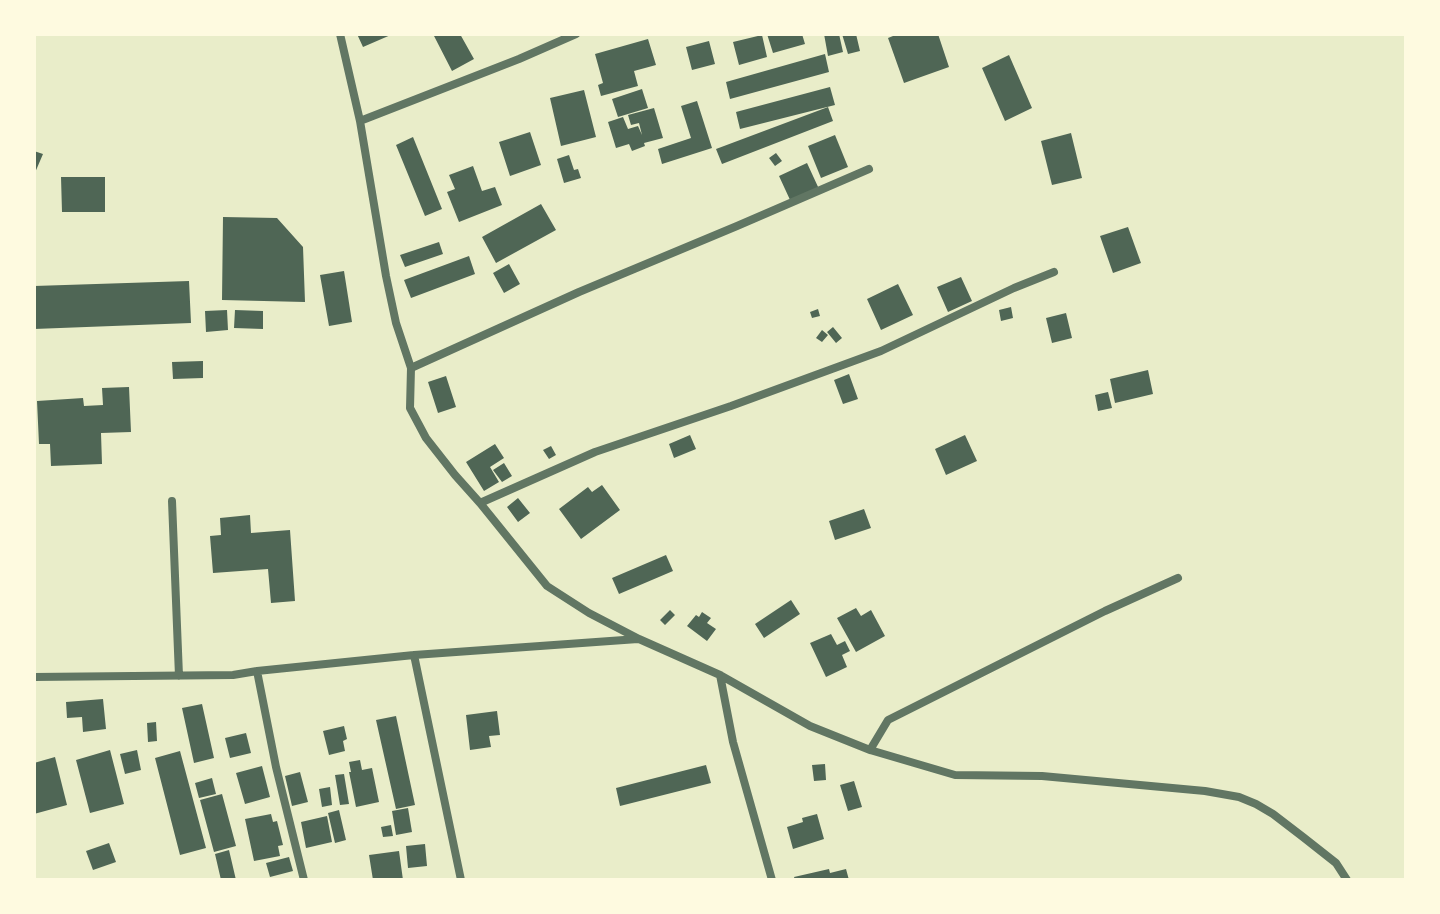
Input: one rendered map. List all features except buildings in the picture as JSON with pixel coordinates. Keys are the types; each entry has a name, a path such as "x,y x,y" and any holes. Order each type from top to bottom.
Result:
{"street":[{"path":"340,34 360,121 386,276 396,323 411,368 410,408 426,438 547,586 589,613 720,675 810,726 870,750 955,775 1042,776 1239,797 1273,814 1303,837 1336,863 1347,880"},
{"path":"360,121 576,34"},
{"path":"411,368 579,292 869,169"},
{"path":"480,503 595,452 881,351 1054,272"},
{"path":"172,501 179,676"},
{"path":"870,750 888,720 1178,578"},
{"path":"34,677 233,675 414,655 639,639"},
{"path":"414,655 461,880"},
{"path":"257,671 276,767 304,880"},
{"path":"720,675 733,742 772,880"}]}
